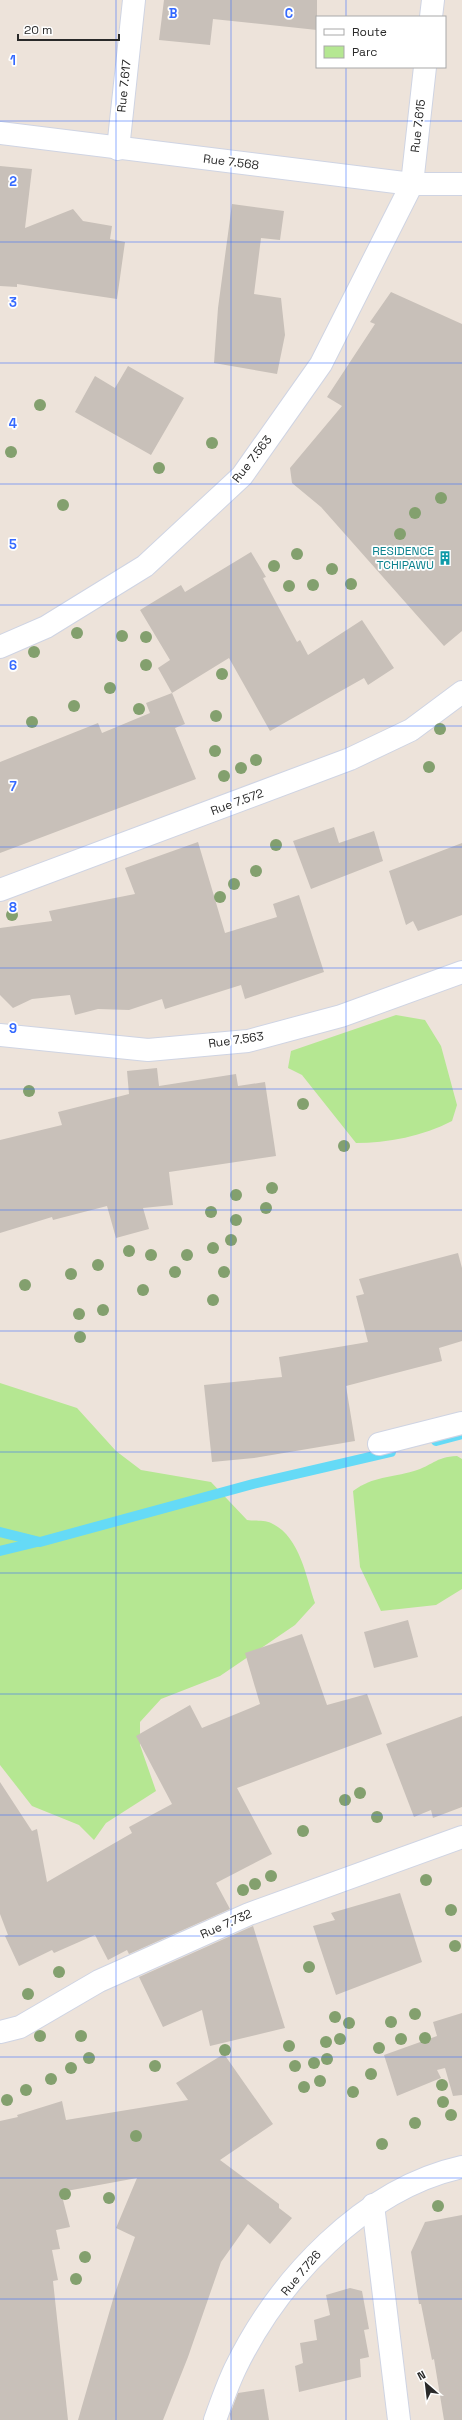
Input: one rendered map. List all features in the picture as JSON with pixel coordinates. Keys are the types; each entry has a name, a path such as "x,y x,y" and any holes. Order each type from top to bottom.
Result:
{"street":[{"name":"Rue 7.617","path":"118,148 134,0"},
{"path":"431,16 433,0"},
{"name":"Rue 7.615","path":"412,184 425,68"},
{"name":"Rue 7.568","path":"0,133 412,184 462,184"},
{"name":"Rue 7.563","path":"0,647 46,627 145,566 242,476 321,364 412,184"},
{"name":"Rue 7.572","path":"0,890 350,760 411,730 462,692"},
{"name":"Rue 7.563","path":"0,1035 148,1050 248,1041 341,1016 462,972"},
{"path":"379,1444 462,1423"},
{"name":"Rue 7.732","path":"0,2032 20,2027 99,1981 248,1914 462,1837"},
{"name":"Rue 7.726","path":"215,2420 235,2369 266,2317 311,2258 373,2205 442,2172 462,2167"},
{"path":"373,2205 399,2420"}],"green space":[{"path":"396,1015 425,1020 441,1046 457,1105 452,1121 430,1131 405,1138 380,1142 356,1143 302,1075 288,1068 291,1051"},
{"path":"0,1383 77,1408 116,1451 141,1470 211,1482 247,1520 269,1522 281,1529 289,1537 295,1547 305,1570 315,1603 295,1625 220,1676 161,1699 140,1722 140,1745 156,1791 106,1823 94,1840 79,1825 32,1806 0,1765"},
{"path":"457,1456 462,1459 462,1589 436,1605 381,1611 360,1567 353,1491 375,1480 414,1471 438,1460"}],"building":[{"path":"164,0 317,0 316,30 213,19 210,45 159,40"},
{"path":"0,166 32,169 25,228 73,209 83,221 112,226 110,239 125,242 117,299 17,284 17,287 0,286"},
{"path":"232,204 284,211 280,240 261,238 254,294 281,298 285,335 277,374 214,363 218,308"},
{"path":"391,292 462,324 462,631 444,646 321,507 292,483 290,468 342,406 327,397 375,324 370,322"},
{"path":"128,366 184,398 151,455 75,412 95,376 115,388"},
{"path":"251,552 266,577 263,578 297,642 300,640 308,655 362,620 394,668 368,685 364,678 270,731 229,658 172,693 158,668 170,660 140,610 181,585 185,592"},
{"path":"172,693 185,724 175,728 196,779 0,853 0,762 98,723 102,733 150,713 146,703"},
{"path":"334,827 339,843 374,831 383,861 311,889 293,841"},
{"path":"198,842 225,933 277,917 273,904 299,895 324,972 245,999 241,985 165,1009 162,999 129,1010 98,1009 75,1015 70,995 32,999 13,1008 0,995 0,928 52,921 49,911 135,894 125,868"},
{"path":"462,843 462,915 418,931 413,921 406,925 389,871"},
{"path":"157,1068 159,1086 236,1074 238,1086 265,1082 276,1156 169,1172 173,1205 143,1208 149,1229 116,1238 107,1206 53,1220 52,1217 0,1233 0,1140 62,1125 58,1112 129,1094 127,1071"},
{"path":"458,1253 462,1268 462,1341 439,1348 442,1361 346,1386 355,1441 254,1458 212,1462 204,1385 282,1377 279,1357 368,1342 356,1296 364,1294 359,1279"},
{"path":"408,1620 418,1657 374,1668 364,1632"},
{"path":"302,1634 327,1705 367,1694 382,1734 237,1788 272,1854 216,1883 230,1909 129,1954 127,1950 108,1960 95,1935 54,1953 52,1950 19,1966 5,1936 8,1935 0,1914 0,1782 32,1831 37,1829 47,1882 132,1833 129,1827 172,1804 136,1736 190,1705 202,1728 260,1704 245,1653"},
{"path":"462,1716 462,1807 433,1818 431,1810 414,1817 386,1744"},
{"path":"400,1893 422,1962 336,1995 313,1926 335,1920 331,1913"},
{"path":"253,1926 285,2028 210,2046 202,2010 163,2027 139,1977"},
{"path":"462,2013 462,2095 453,2096 445,2068 437,2070 441,2078 397,2096 384,2055 437,2036 433,2022"},
{"path":"224,2054 273,2124 220,2160 279,2204 279,2208 292,2218 270,2244 248,2224 221,2262 188,2357 163,2420 78,2420 114,2296 135,2237 116,2228 137,2178 61,2192 70,2227 56,2230 60,2249 52,2250 58,2280 53,2281 68,2420 0,2420 0,2121 18,2117 17,2115 62,2101 66,2120 188,2100 176,2083"},
{"path":"462,2215 462,2420 444,2420 434,2359 432,2360 421,2304 419,2304 411,2252 425,2222"},
{"path":"350,2288 362,2291 369,2329 364,2330 369,2357 360,2359 361,2377 299,2392 295,2366 303,2363 300,2343 317,2340 314,2320 330,2315 326,2295"},
{"path":"264,2389 269,2420 231,2420 230,2414 238,2393"}],"waterway":[{"path":"436,1441 462,1434"},
{"path":"0,1532 40,1542 253,1484 391,1452"},
{"path":"0,1551 37,1542"}],"place":[{"name":"RESIDENCE TCHIPAWU","path":"445,558"}]}
